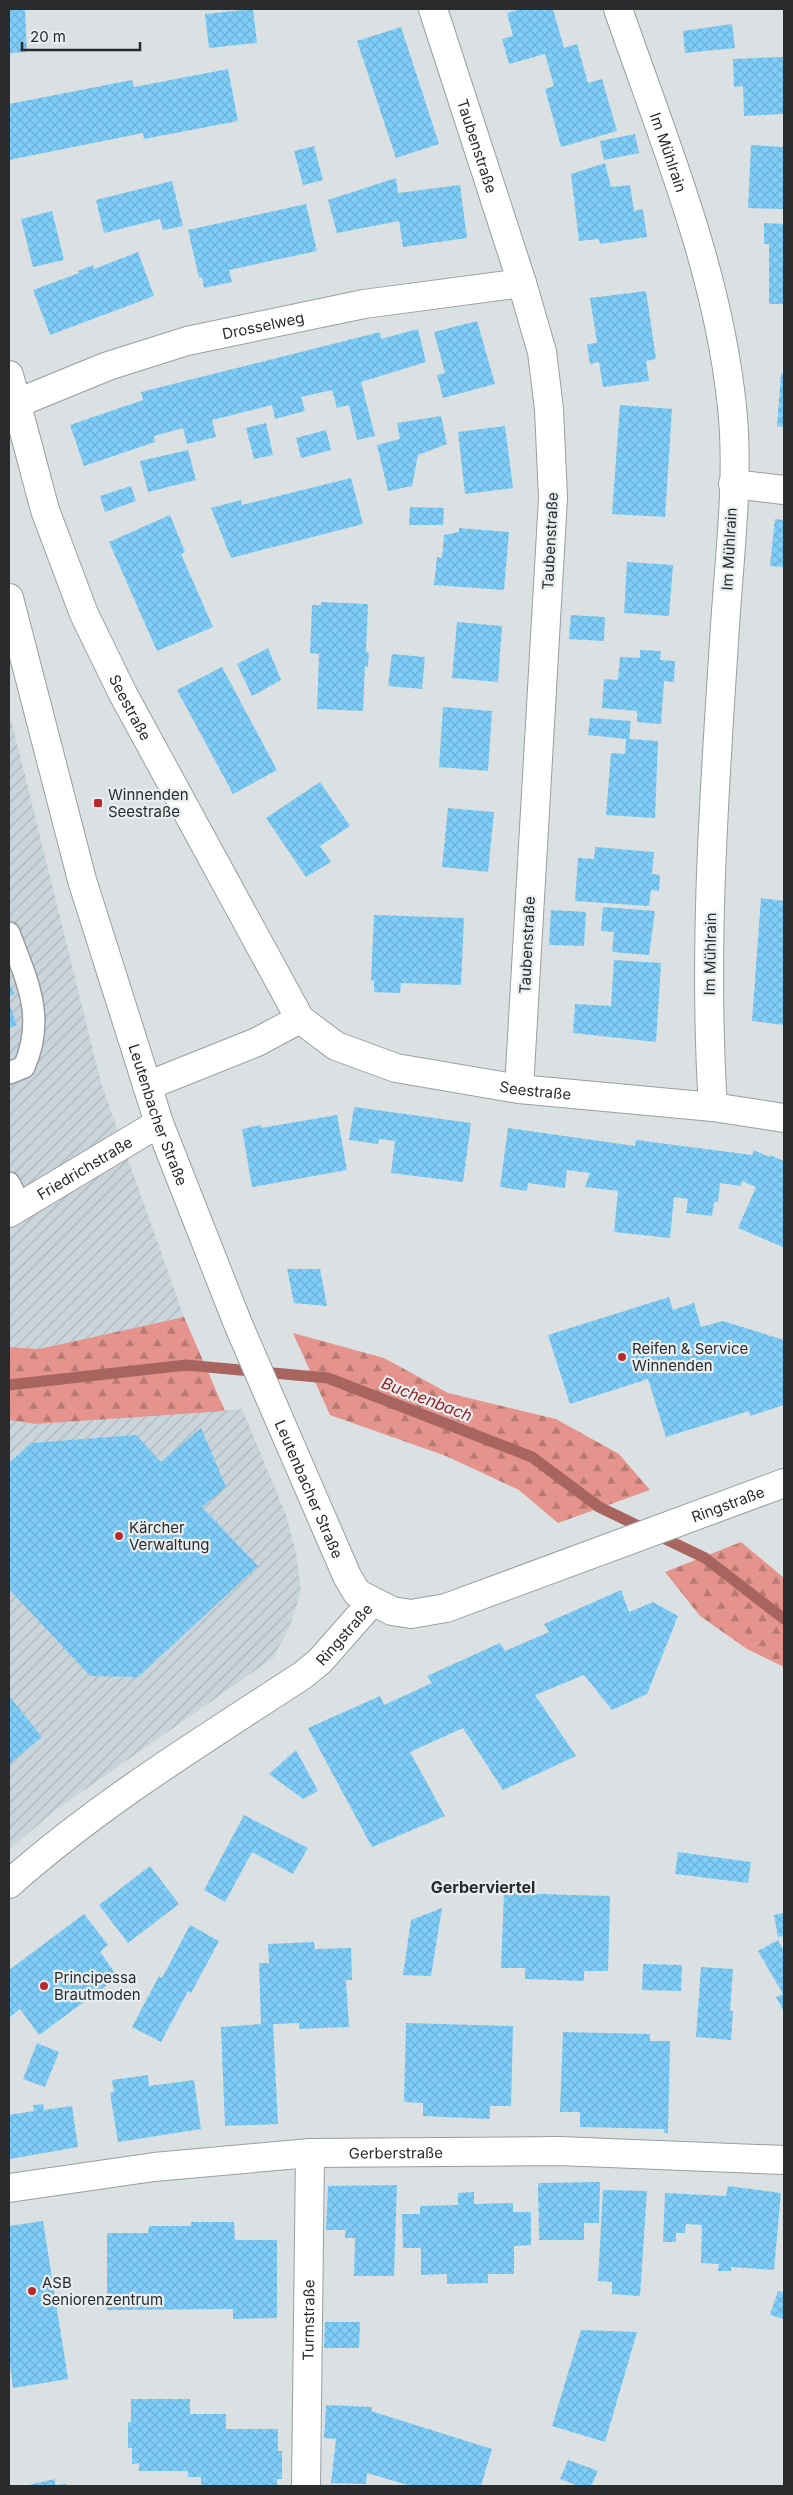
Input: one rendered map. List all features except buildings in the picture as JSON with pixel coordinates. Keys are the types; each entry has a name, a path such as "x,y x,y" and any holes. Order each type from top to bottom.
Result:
{"street":[{"name":"Taubenstraße","path":"432,9 522,283 542,352 549,410 553,498 519,1089"},
{"name":"Im Mühlrain","path":"618,9 704,258 722,337 732,409 733,484 712,838 708,1036 713,1107"},
{"name":"Drosselweg","path":"15,404 108,366 187,341 364,304 445,291 522,283"},
{"name":"Seestraße","path":"9,375 15,404 45,510 84,614 124,694 300,1019 336,1046 396,1068 519,1089 713,1107 784,1118"},
{"path":"733,484 784,490"},
{"name":"Leutenbacher Straße","path":"9,598 82,880 160,1123 238,1324 347,1576 357,1593 372,1602"},
{"path":"147,1086 258,1042 300,1019"},
{"name":"Friedrichstraße","path":"13,1200 160,1123"},
{"name":"Ringstraße","path":"9,1884 38,1858 163,1766 303,1676 320,1660 372,1602 392,1610 410,1614 446,1608 621,1541 784,1483"},
{"name":"Gerberstraße","path":"9,2188 154,2167 310,2153 558,2151 784,2160"},
{"name":"Turmstraße","path":"306,2486 310,2153"}],"lane":[{"path":"9,933 35,1013 33,1047 24,1067 9,1073"}],"shaded area":[{"path":"9,711 101,1083 184,1317 39,1349 9,1347"},
{"path":"242,1409 286,1515 296,1553 301,1591 290,1626 273,1658 53,1812 9,1850 9,1420 36,1424"}],"green space":[{"path":"184,1317 225,1411 36,1424 9,1420 9,1347 39,1349"},
{"path":"293,1333 384,1358 448,1393 556,1419 619,1454 650,1490 558,1523 519,1490 446,1456 330,1415"},
{"path":"741,1542 784,1578 784,1667 747,1649 700,1616 665,1572"}],"waterway":[{"name":"Buchenbach","path":"9,1385 186,1365 328,1378 532,1457 599,1507 705,1558 784,1619"}],"place":[{"name":"Winnenden Seestraße","path":"98,803"},
{"name":"Reifen & Service Winnenden","path":"622,1357"},
{"name":"Kärcher Verwaltung","path":"119,1536"},
{"name":"Principessa Brautmoden","path":"44,1986"},
{"name":"ASB Seniorenzentrum","path":"32,2291"}],"district":[{"name":"Gerberviertel","path":"483,1887"}]}
